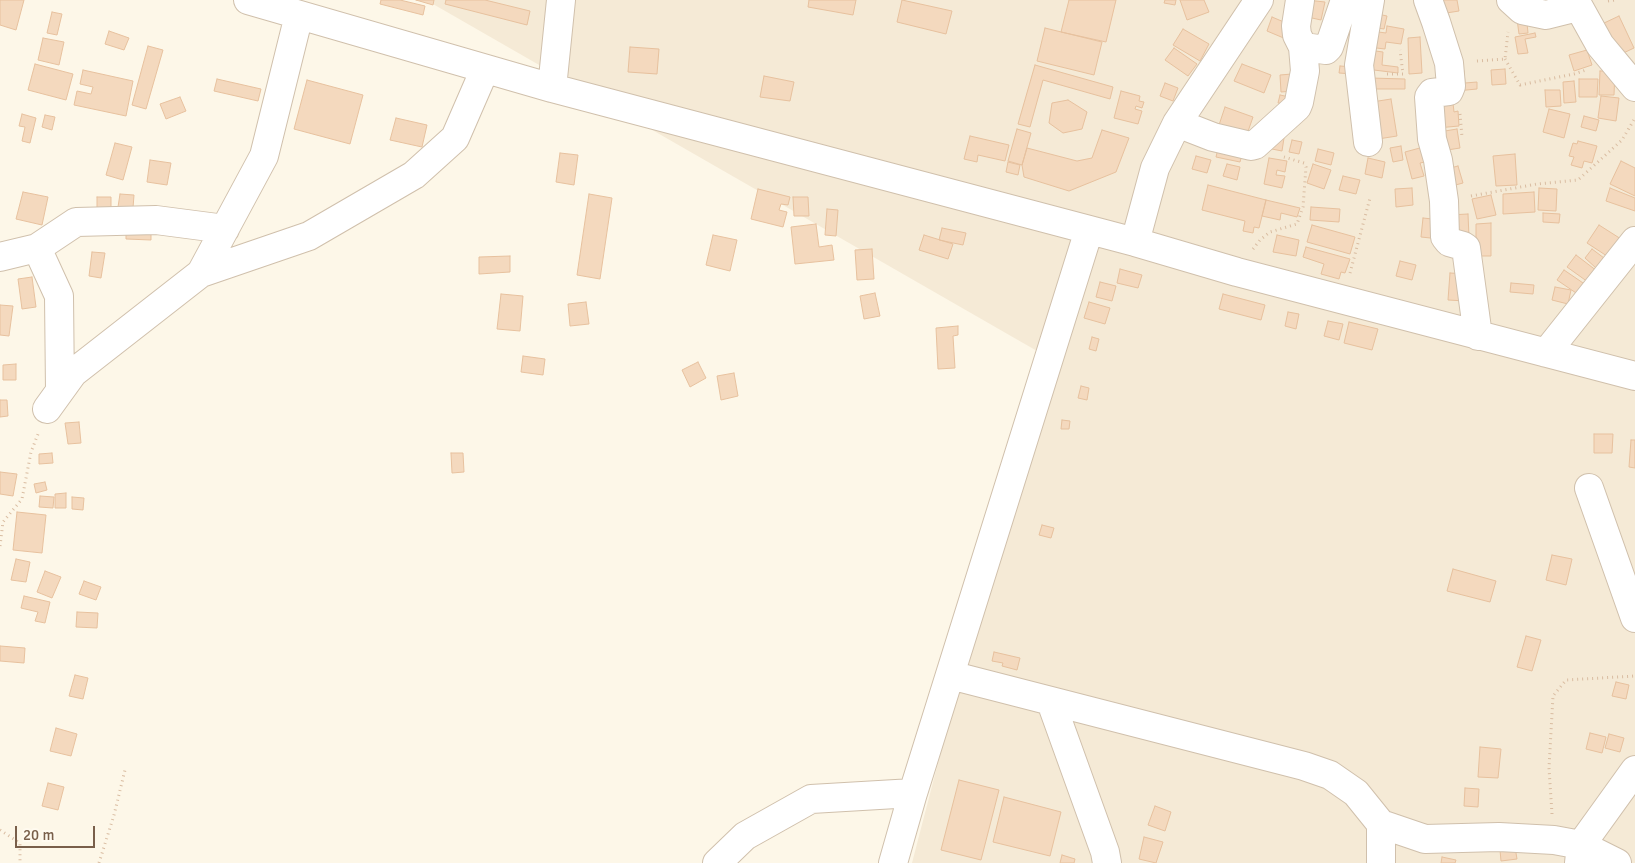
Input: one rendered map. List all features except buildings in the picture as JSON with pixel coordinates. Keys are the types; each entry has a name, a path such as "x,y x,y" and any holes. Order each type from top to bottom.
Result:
{"street":[{"path":"248,0 552,88 1135,242 1237,272 1635,376"},
{"path":"552,88 561,0"},
{"path":"1135,242 1155,168 1177,123 1257,0"},
{"path":"1177,123 1213,137 1251,146 1255,145 1297,107 1300,102 1305,71 1303,47 1297,35 1296,26 1300,0"},
{"path":"1303,47 1326,50 1329,47 1345,0"},
{"path":"1368,142 1359,66 1370,0"},
{"path":"1428,0 1449,63 1451,88 1432,93 1430,97 1432,139 1438,160 1444,201 1445,237 1449,242 1466,248 1478,336"},
{"path":"1511,1 1522,10 1546,15 1576,4 1600,44 1635,87"},
{"path":"200,273 264,156 299,15"},
{"path":"53,400 73,373 200,273 309,236 414,175 455,138 485,69"},
{"path":"0,257 37,248 76,222 156,220 225,229"},
{"path":"893,863 913,793 1089,230"},
{"path":"1546,354 1635,241"},
{"path":"37,248 59,296 53,400"},
{"path":"1589,488 1635,618"},
{"path":"950,675 1304,766 1330,775 1356,794 1381,824 1425,839 1499,837 1554,840 1580,854 1617,863"},
{"path":"1050,702 1105,852 1107,863"},
{"path":"1580,854 1635,770"},
{"path":"717,863 745,836 812,798 913,793"},
{"path":"1381,824 1381,863"}],"path":[{"path":"1511,1 1505,59 1520,84 1574,74 1614,61"},
{"path":"1449,63 1505,59"},
{"path":"1444,201 1537,184 1578,180 1622,140 1635,118"},
{"path":"1237,272 1260,240 1270,232 1297,224 1302,207 1306,167 1304,163 1251,146"},
{"path":"1343,300 1370,198"},
{"path":"0,546 3,522 22,499 31,452 53,400"},
{"path":"1554,840 1549,768 1553,696 1566,680 1635,676"},
{"path":"98,863 114,815 125,770"},
{"path":"0,830 20,843 20,863"}],"shaded area":[{"path":"426,0 1635,0 1635,863 912,863 1044,355"}]}
